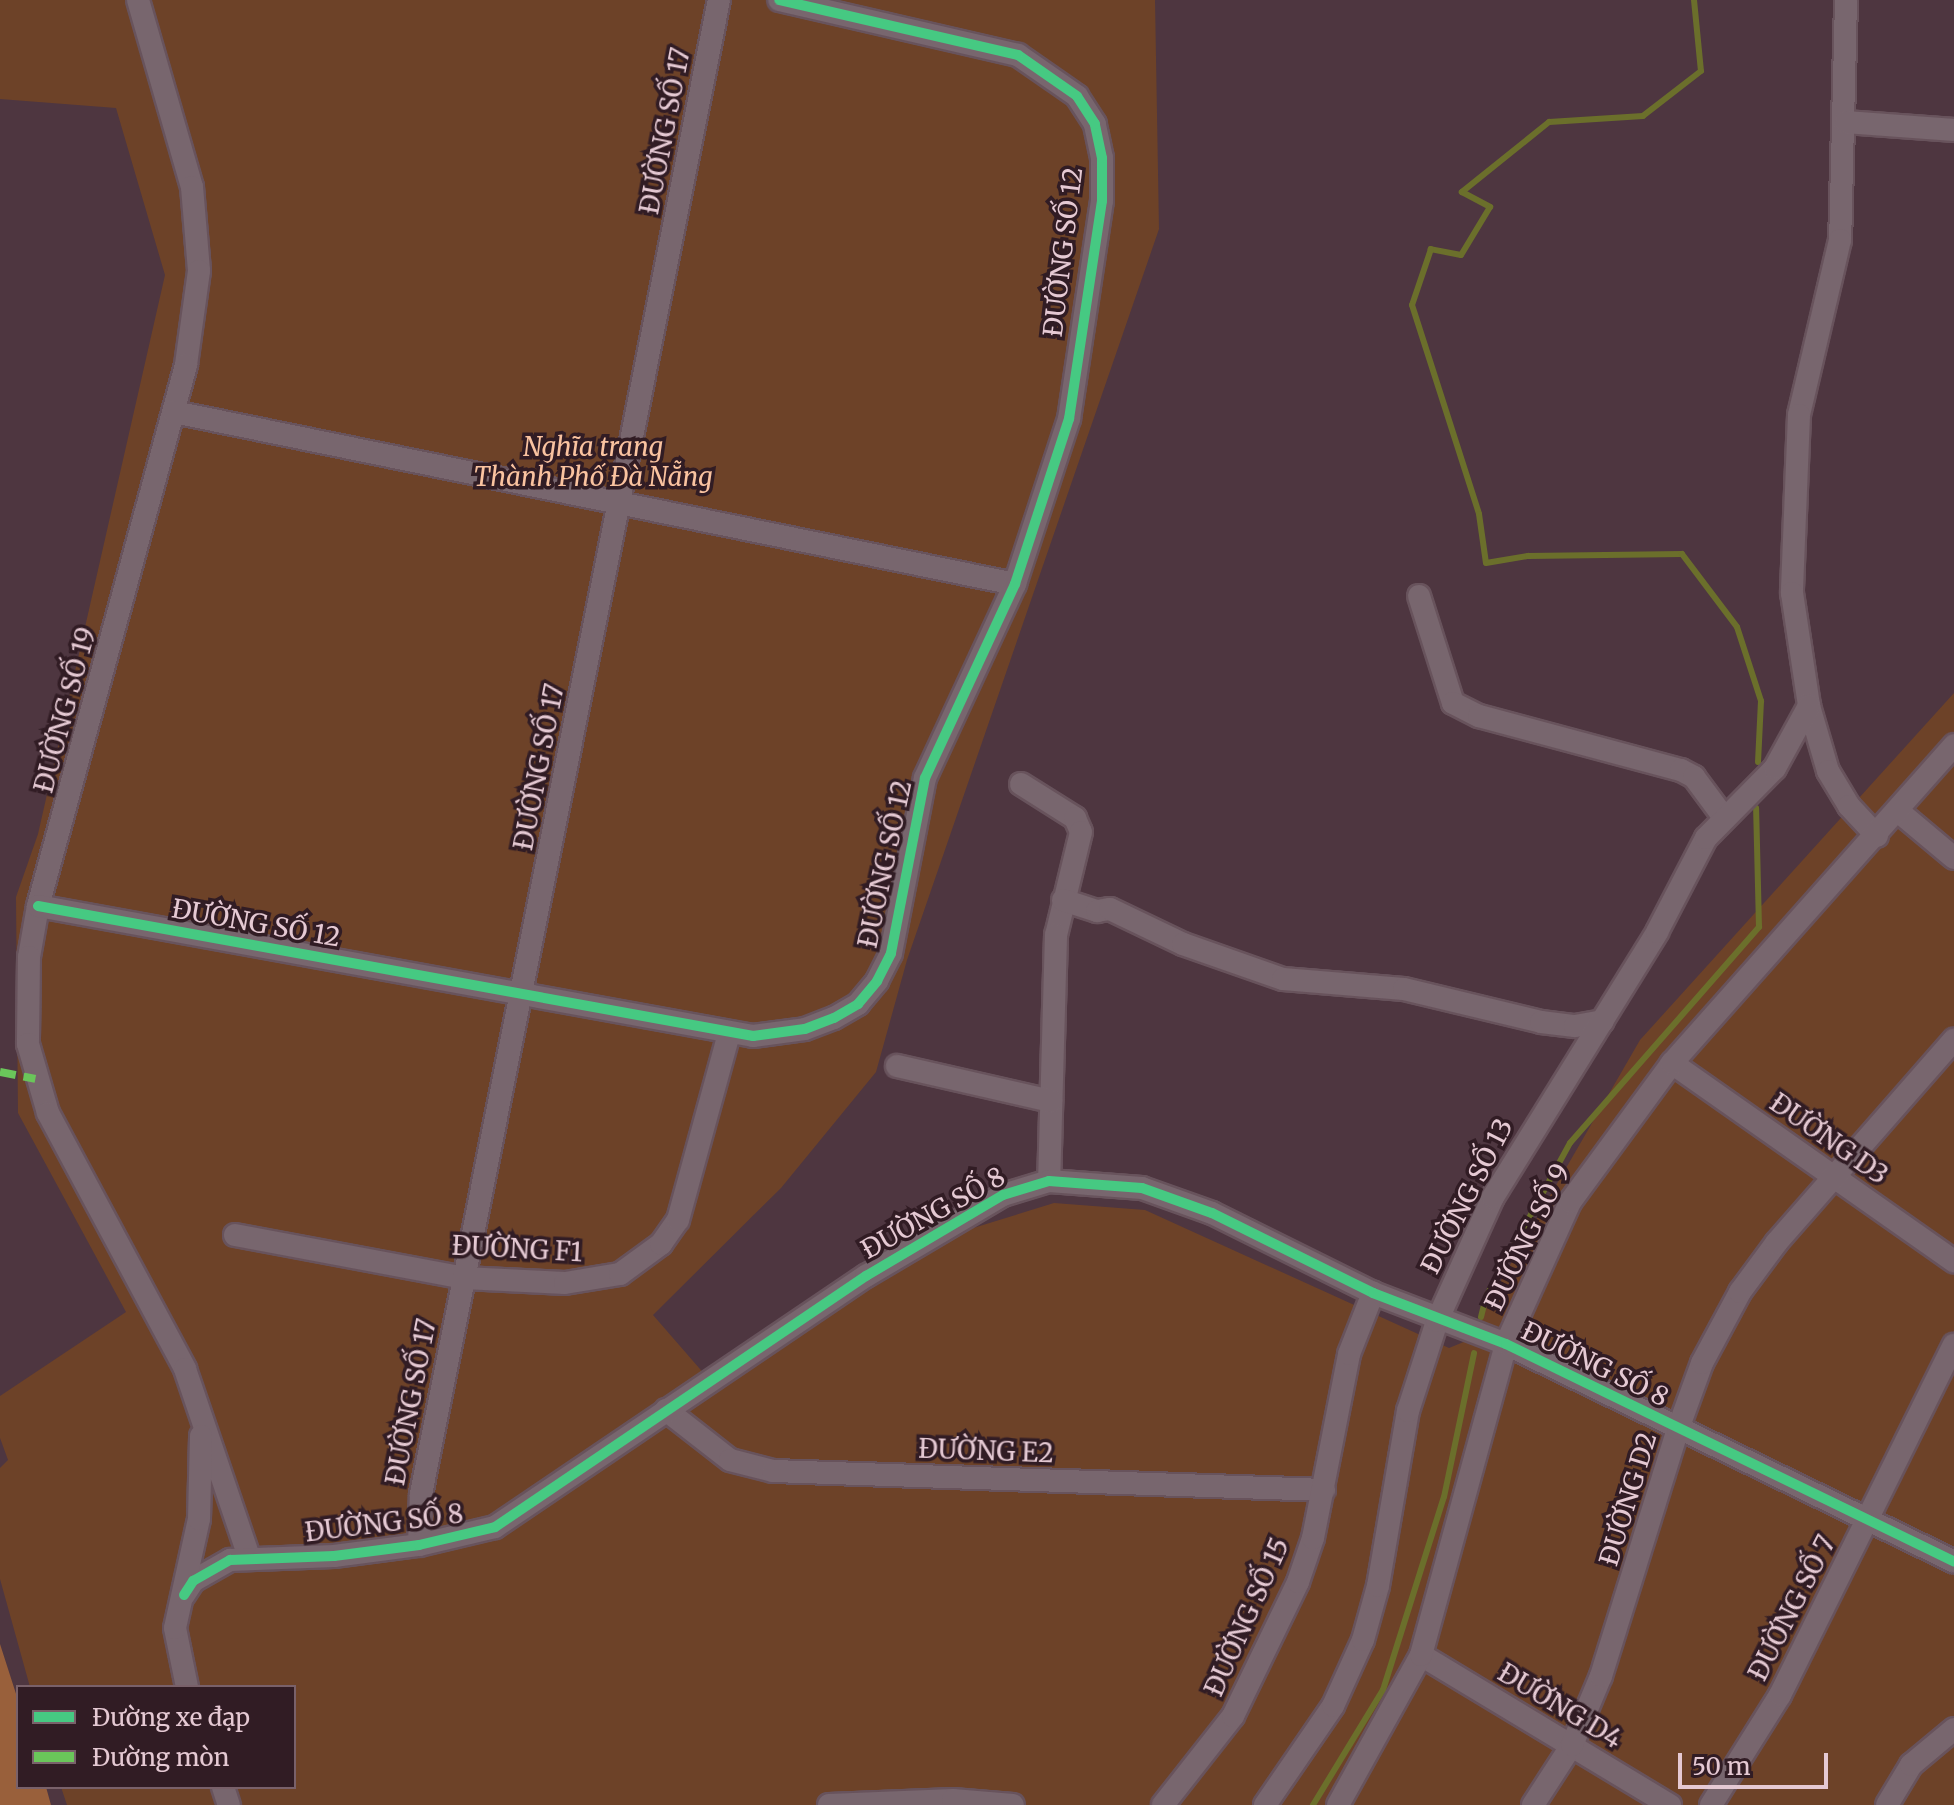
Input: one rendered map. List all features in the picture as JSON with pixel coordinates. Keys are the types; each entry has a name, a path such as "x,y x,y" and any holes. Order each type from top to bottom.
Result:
{"street":[{"name":"ĐƯỜNG SỐ 19","path":"138,0 192,187 198,257 186,365 38,906 27,1003 35,1079 200,1407 249,1557"},
{"name":"ĐƯỜNG SỐ 17","path":"419,1545 421,1494 719,0"},
{"name":"ĐƯỜNG SỐ 12","path":"38,906 753,1036 805,1029 858,1004 877,981 891,953 925,778 1015,584 1069,419 1102,201 1102,158 1095,124 1077,96 1018,55 779,0"},
{"path":"1846,0 1846,122 1840,240 1799,415 1791,577 1809,706 1838,791 1877,836"},
{"path":"1846,122 1954,130"},
{"path":"174,412 1015,584"},
{"path":"1419,596 1453,703 1479,716 1681,770 1694,777 1723,816"},
{"name":"ĐƯỜNG SỐ 13","path":"1265,1805 1333,1706 1363,1640 1378,1586 1408,1411 1437,1321 1493,1197 1603,1021 1723,816 1775,768 1809,706"},
{"name":"ĐƯỜNG SỐ 9","path":"1338,1805 1421,1655 1506,1344 1570,1202 1954,745"},
{"path":"1021,784 1075,818 1081,832 1056,935 1049,1181"},
{"path":"1898,811 1954,858"},
{"path":"1063,900 1097,911 1110,909 1183,944 1283,979 1404,989 1541,1022 1575,1026 1603,1021"},
{"name":"ĐƯỜNG F1","path":"235,1235 464,1278 594,1281 620,1274 661,1244 690,1191 729,1033"},
{"name":"ĐƯỜNG D2","path":"1533,1805 1572,1745 1612,1647 1678,1429 1702,1363 1740,1292 1833,1176 1954,1040"},
{"path":"897,1066 1051,1101"},
{"name":"ĐƯỜNG D3","path":"1683,1071 1954,1261"},
{"name":"ĐƯỜNG SỐ 8","path":"184,1595 210,1568 249,1557 334,1556 419,1545 476,1534 514,1516 866,1276 1003,1195 1049,1181 1142,1188 1175,1198 1373,1293 1437,1321 1506,1344 1954,1562"},
{"name":"ĐƯỜNG SỐ 15","path":"1163,1805 1233,1716 1268,1652 1298,1582 1324,1490 1349,1354 1373,1293"},
{"name":"ĐƯỜNG SỐ 7","path":"1711,1805 1780,1695 1954,1345"},
{"name":"ĐƯỜNG SỐ 19","path":"187,1685 175,1628 199,1519 200,1407"},
{"name":"ĐƯỜNG E2","path":"666,1410 730,1460 773,1471 1324,1490"},
{"name":"ĐƯỜNG D4","path":"1421,1655 1670,1805"},
{"path":"1887,1805 1911,1765 1954,1729"},
{"path":"829,1805 953,1800 1013,1805"}],"green space":[{"name":"Nghĩa trang Thành Phố Đà Nẵng","path":"0,0 1155,0 1159,229 907,960 876,1072 781,1188 653,1315 713,1384 970,1229 1054,1203 1145,1210 1449,1348 1466,1341 1640,1040 1954,693 1954,1805 67,1805 62,1789 296,1789 296,1685 29,1685 0,1579 0,1468 8,1460 0,1438 0,1396 126,1312 18,1113 16,897 38,834 165,275 116,108 0,99"}],"shaded area":[{"path":"0,1644 16,1694 16,1789 47,1789 51,1805 0,1805"}],"waterway":[{"path":"1694,0 1701,71 1643,116 1549,122 1462,192 1490,207 1461,255 1431,249 1412,305 1479,514 1486,563 1528,556 1682,554 1737,627 1761,701 1758,762"},
{"path":"1481,1317 1486,1297 1570,1143 1759,927 1756,808"},
{"path":"1313,1805 1383,1690 1444,1497 1474,1353"}],"marked path":[{"path":"0,1072 35,1079"}],"cycle path":[{"path":"38,906 753,1036 805,1029 834,1018 858,1004 877,981 891,953 925,778 1015,584 1069,419 1102,201 1102,158 1095,124 1077,96 1018,55 779,0"},
{"path":"184,1595 193,1581 230,1560 334,1556 419,1545 495,1527 866,1276 1003,1195 1049,1181 1142,1188 1212,1213 1373,1293 1506,1344 1954,1562"}]}
